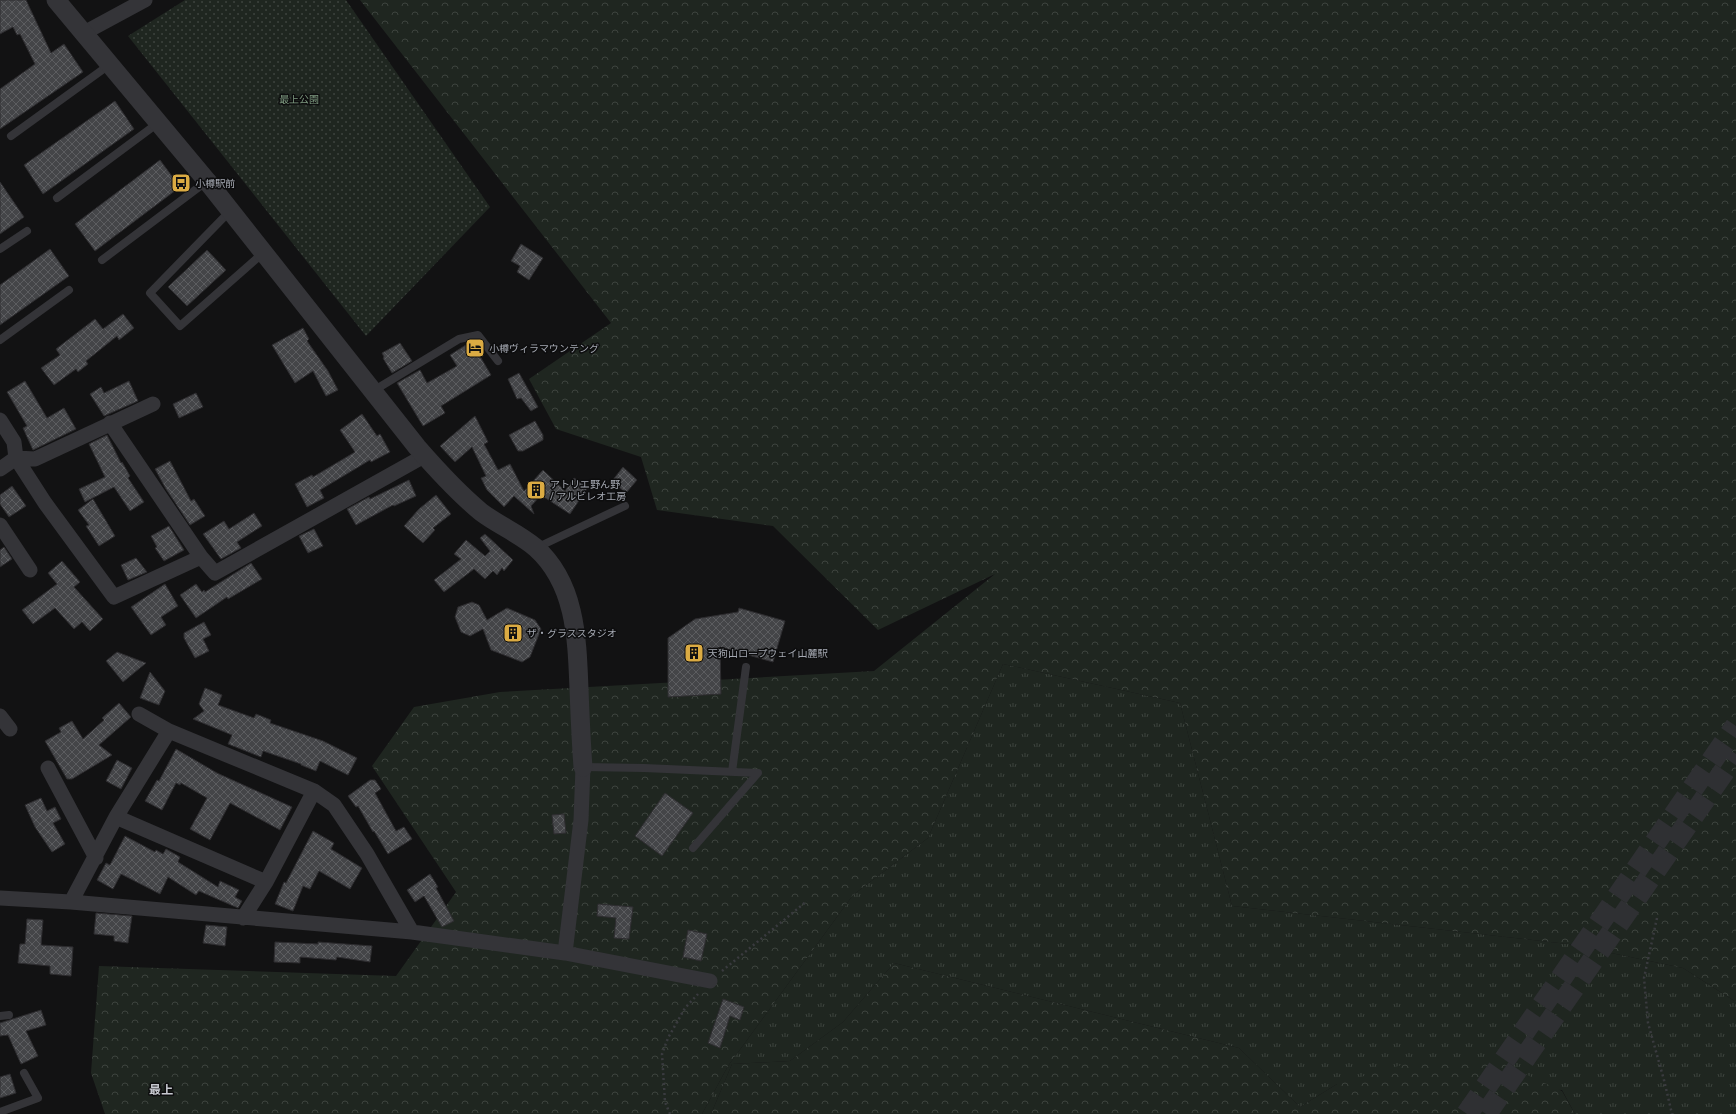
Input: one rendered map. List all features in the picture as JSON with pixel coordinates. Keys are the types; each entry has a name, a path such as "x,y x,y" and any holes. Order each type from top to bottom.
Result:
{"street":[{"path":"82,34 145,0"},
{"path":"58,1 82,34 206,181 424,456 452,486 482,512 536,548 551,565 563,584 572,612 577,641 583,768 581,820 565,953"},
{"path":"0,469 16,458 35,459 153,404"},
{"path":"0,420 14,442 16,458 45,503 114,597 201,557"},
{"path":"110,423 201,557 216,572 424,456"},
{"path":"0,525 30,570"},
{"path":"139,714 169,730 314,791 334,805 367,854 412,932"},
{"path":"0,716 10,729"},
{"path":"71,902 96,858 116,817 169,730"},
{"path":"48,768 96,858"},
{"path":"243,918 266,882 314,791"},
{"path":"116,817 266,882"},
{"path":"0,898 71,902 412,932 565,953 710,981"}],"lane":[{"path":"11,136 109,65"},
{"path":"57,198 158,123"},
{"path":"102,260 206,181"},
{"path":"230,211 150,293 180,326 263,253"},
{"path":"0,249 27,231"},
{"path":"0,340 69,290"},
{"path":"373,391 459,339 478,335 498,362"},
{"path":"536,548 625,506"},
{"path":"732,772 746,667"},
{"path":"583,768 644,768 758,774 693,848"},
{"path":"0,1016 9,1015"},
{"path":"0,1112 38,1098 24,1073"}],"path":[{"path":"670,1114 665,1102 662,1054 668,1038 685,1008 710,981 807,901"},
{"path":"1658,918 1644,978 1648,1023 1672,1114"}],"green space":[{"name":"最上公園","path":"185,0 346,0 490,207 366,336 128,36"},
{"path":"360,0 1736,0 1736,1002 1683,968 1568,944 1232,906 1180,703 1003,664 928,838 853,895 728,1066 702,1114 105,1114 91,1073 99,966 396,976 456,892 372,766 414,707 500,692 874,671 995,574 878,630 773,526 657,510 641,457 556,429 529,379 611,323"},
{"path":"1003,664 1180,703 1232,906 1568,944 1683,968 1736,1002 1736,1114 1575,1114 1562,1090 1337,1084 1300,1107 1239,1048 894,963 843,1022 790,1061 732,1064 711,1114 702,1114 728,1066 853,895 928,838"},
{"path":"894,963 1239,1048 1300,1107 1337,1084 1419,1060 1493,1059 1562,1091 1575,1114 711,1114 732,1064 790,1061 843,1022"}],"building":[{"path":"0,0 26,0 51,53 64,44 83,72 0,129 0,89 35,64 20,34 17,35 13,27 0,34"},
{"path":"115,101 134,129 43,194 24,165"},
{"path":"160,160 180,187 95,251 75,224"},
{"path":"0,182 24,217 0,234"},
{"path":"521,244 543,258 529,280 517,272 520,266 511,261"},
{"path":"50,249 69,276 0,325 0,285"},
{"path":"207,250 226,270 187,306 168,287"},
{"path":"123,314 134,328 119,340 117,336 86,361 88,364 78,372 76,369 54,385 41,368 60,355 56,349 95,319 103,329"},
{"path":"303,328 309,339 307,341 328,371 338,390 326,396 313,371 295,383 272,345"},
{"path":"400,343 412,361 392,373 383,358 382,353"},
{"path":"469,343 476,354 478,353 491,375 441,406 445,413 423,426 397,383 420,370 427,383 457,366 450,355"},
{"path":"519,373 538,407 531,411 521,398 517,399 508,379"},
{"path":"25,381 47,418 64,408 76,429 33,450 23,428 27,426 7,392"},
{"path":"129,381 138,401 104,416 90,394 101,387 104,393"},
{"path":"196,393 203,407 179,418 173,404"},
{"path":"362,414 377,436 380,434 390,452 371,462 370,460 320,490 324,498 307,507 295,484 312,475 313,477 355,452 340,430"},
{"path":"475,416 488,442 484,444 498,470 510,464 524,491 543,470 565,491 574,478 588,487 570,514 541,495 531,506 534,514 514,496 504,507 487,490 481,478 486,476 472,447 455,462 440,446"},
{"path":"535,421 543,435 543,440 523,451 518,451 509,435"},
{"path":"107,435 121,463 122,462 130,476 128,478 144,502 130,511 114,487 85,502 79,489 105,477 89,444"},
{"path":"170,461 191,501 194,499 205,516 190,525 166,489 155,469"},
{"path":"623,467 637,480 626,493 612,481"},
{"path":"409,480 416,496 394,506 393,505 356,525 347,509 369,497 370,499"},
{"path":"12,486 26,506 9,517 0,504 0,495"},
{"path":"436,495 451,514 433,528 435,530 423,543 404,526 419,509"},
{"path":"93,499 115,536 99,546 86,526 89,525 78,510"},
{"path":"254,513 262,526 237,542 241,548 221,559 203,534 224,521 229,529"},
{"path":"169,526 184,550 164,561 155,548 157,547 151,536"},
{"path":"314,529 323,546 308,553 299,536"},
{"path":"485,534 513,560 504,571 502,568 497,575 493,571 485,579 474,569 444,592 434,580 461,559 454,554 466,540 485,556 490,551 480,538"},
{"path":"4,547 12,559 0,567 0,550"},
{"path":"136,558 147,572 128,580 121,565"},
{"path":"62,561 80,582 74,587 103,619 90,631 82,622 74,629 55,608 33,624 22,610 57,584 48,573"},
{"path":"251,563 262,579 228,599 227,597 196,618 180,595 196,584 202,592 204,590 205,592"},
{"path":"165,584 178,606 161,617 166,625 151,635 131,607"},
{"name":"ザ・グラススタジオ","path":"472,602 479,605 487,620 507,608 535,620 541,629 530,657 522,662 491,650 483,629 470,636 461,632 455,617 458,607"},
{"name":"天狗山ロープウェイ山麓駅","path":"739,608 785,621 773,662 720,647 721,694 668,697 668,638 695,619 738,612"},
{"path":"204,622 211,635 203,639 209,651 195,658 184,638 184,633"},
{"path":"117,652 146,663 123,682 106,661"},
{"path":"150,672 165,691 159,705 140,698"},
{"path":"205,688 222,695 218,705 254,718 256,714 271,720 270,723 323,741 357,758 348,775 320,761 316,771 301,764 263,751 261,757 228,744 232,735 193,719 204,711 199,704"},
{"path":"119,703 131,717 99,745 112,755 72,779 67,779 45,741 61,732 59,728 72,721 83,739 104,720 102,718"},
{"path":"176,749 217,773 292,807 280,830 230,803 210,840 190,829 207,798 181,783 180,785 176,783 162,810 145,801 157,780 159,781"},
{"path":"117,760 132,768 121,789 106,781"},
{"path":"370,780 375,780 381,789 375,793 396,831 404,827 412,839 388,854 358,806 356,807 348,796"},
{"path":"665,793 693,813 662,856 635,836"},
{"path":"41,798 47,811 55,807 61,819 53,823 65,844 52,852 35,827 25,805"},
{"path":"564,814 566,833 554,834 552,815"},
{"path":"313,831 334,843 331,849 362,868 350,889 319,871 310,889 303,886 293,911 275,904 284,882 286,883"},
{"path":"125,836 155,852 156,850 163,854 166,849 180,857 178,862 218,887 220,881 239,890 235,897 242,901 238,908 199,891 196,895 168,877 160,894 121,874 113,889 97,880 106,863 110,865"},
{"path":"430,874 438,887 436,888 454,921 442,927 424,896 415,902 407,890"},
{"path":"598,904 633,907 629,939 614,938 616,918 597,916"},
{"path":"96,913 132,916 128,943 114,941 114,936 94,934"},
{"path":"27,919 43,920 41,945 73,947 71,976 50,974 50,966 18,963 20,944 25,944"},
{"path":"206,925 227,927 225,946 203,943"},
{"path":"688,930 707,934 701,961 683,957"},
{"path":"275,942 318,944 318,942 372,946 370,962 337,957 336,960 300,957 300,963 274,962"},
{"path":"723,999 744,1007 740,1020 730,1016 720,1048 708,1043"},
{"path":"41,1010 46,1025 26,1031 38,1056 21,1064 8,1035 0,1036 0,1023"},
{"path":"10,1074 16,1093 0,1098 0,1077"}],"tunnel":[{"path":"1467,1114 1736,726"},
{"path":"1486,1114 1736,754"}],"place":[{"name":"小樽駅前","path":"181,183"},
{"name":"小樽ヴィラマウンテング","path":"475,348"},
{"name":"アトリエ野ん野 / アルビレオ工房","path":"536,490"},
{"name":"ザ・グラススタジオ","path":"513,633"},
{"name":"天狗山ロープウェイ山麓駅","path":"694,653"}],"district":[{"name":"最上","path":"161,1089"}]}
